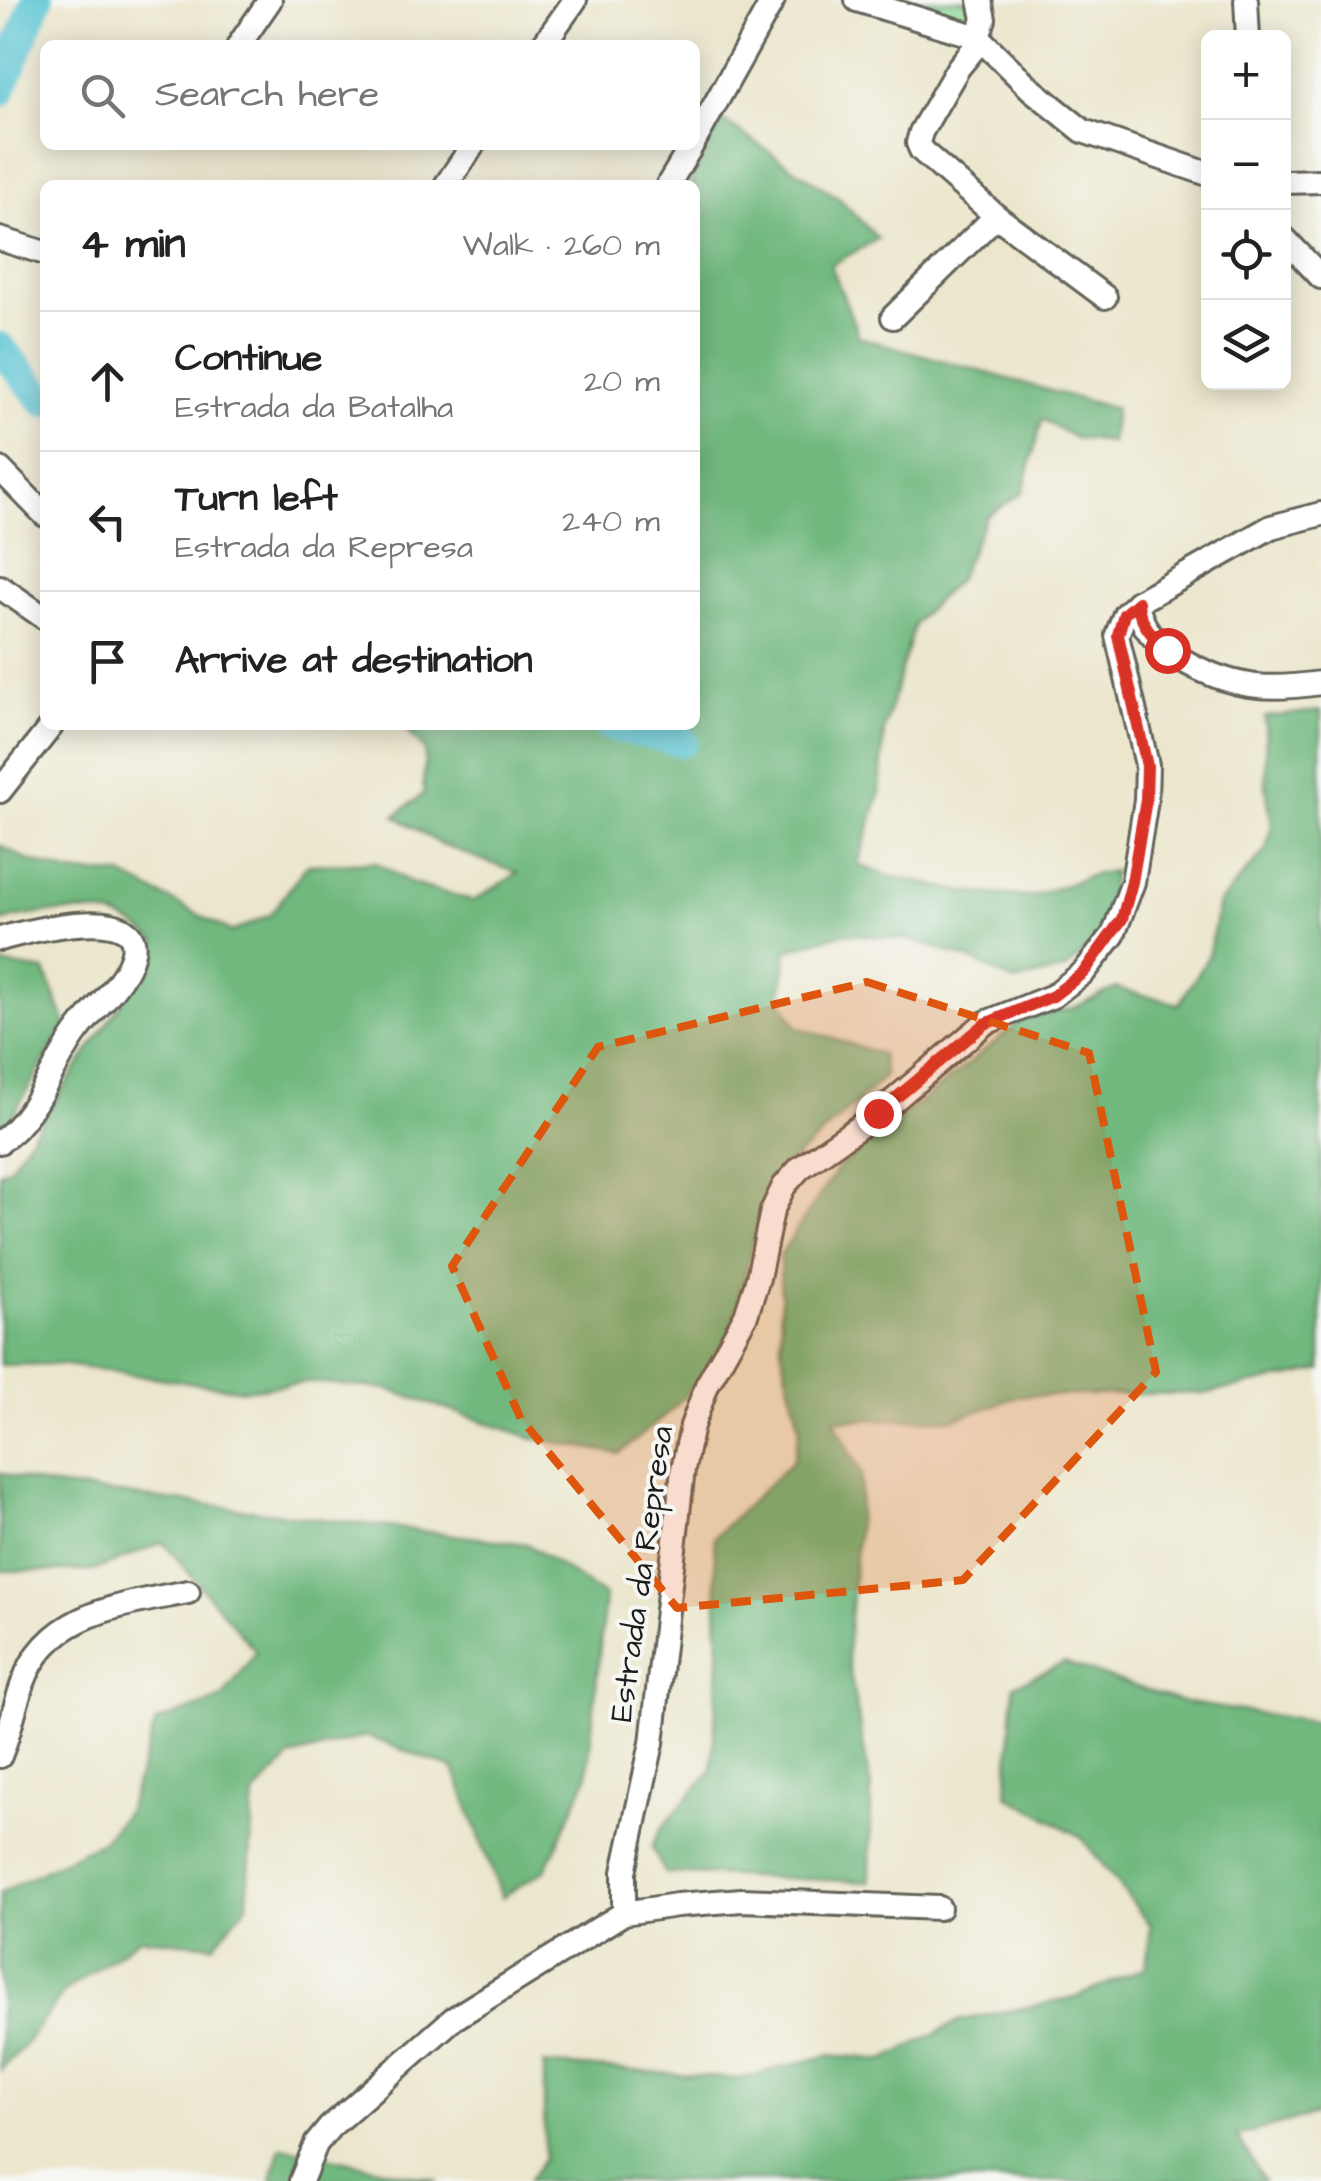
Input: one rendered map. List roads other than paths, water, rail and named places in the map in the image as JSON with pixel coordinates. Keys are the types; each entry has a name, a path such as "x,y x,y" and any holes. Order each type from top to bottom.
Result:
{"street":[{"path":"242,40 270,0"},
{"path":"547,40 576,0"},
{"path":"700,130 773,0"},
{"path":"858,0 980,38 1044,100 1083,130 1201,172"},
{"path":"980,0 984,19 980,38 958,68 918,143 921,150 996,216 1106,297"},
{"path":"1246,0 1248,30"},
{"path":"449,180 470,150"},
{"path":"671,180 688,150"},
{"path":"1291,182 1321,182"},
{"path":"893,317 996,216"},
{"path":"0,239 40,251"},
{"path":"1291,245 1321,277"},
{"path":"0,468 40,510"},
{"path":"1321,514 1271,527 1138,602 1138,612 1158,642 1221,679 1255,686 1321,683"},
{"path":"0,586 40,614"},
{"name":"Estrada da Represa","path":"624,1913 624,1872 652,1743 688,1440 707,1385 746,1314 772,1210 784,1186 800,1168 878,1113 985,1024 1053,996 1084,972 1113,935 1132,882 1146,800 1147,766 1118,635 1124,614 1138,602"},
{"path":"0,790 48,730"},
{"path":"0,939 50,926 106,924 122,930 134,948 117,984 88,1015 54,1064 20,1127 0,1142"},
{"path":"0,1756 23,1681 50,1638 68,1624 98,1610 188,1592"},
{"path":"301,2181 316,2144 330,2127 452,2019 624,1913 742,1900 939,1908"}],"waterway":[{"path":"0,91 37,0"},
{"path":"0,348 40,395"},
{"path":"632,730 682,741"}]}
